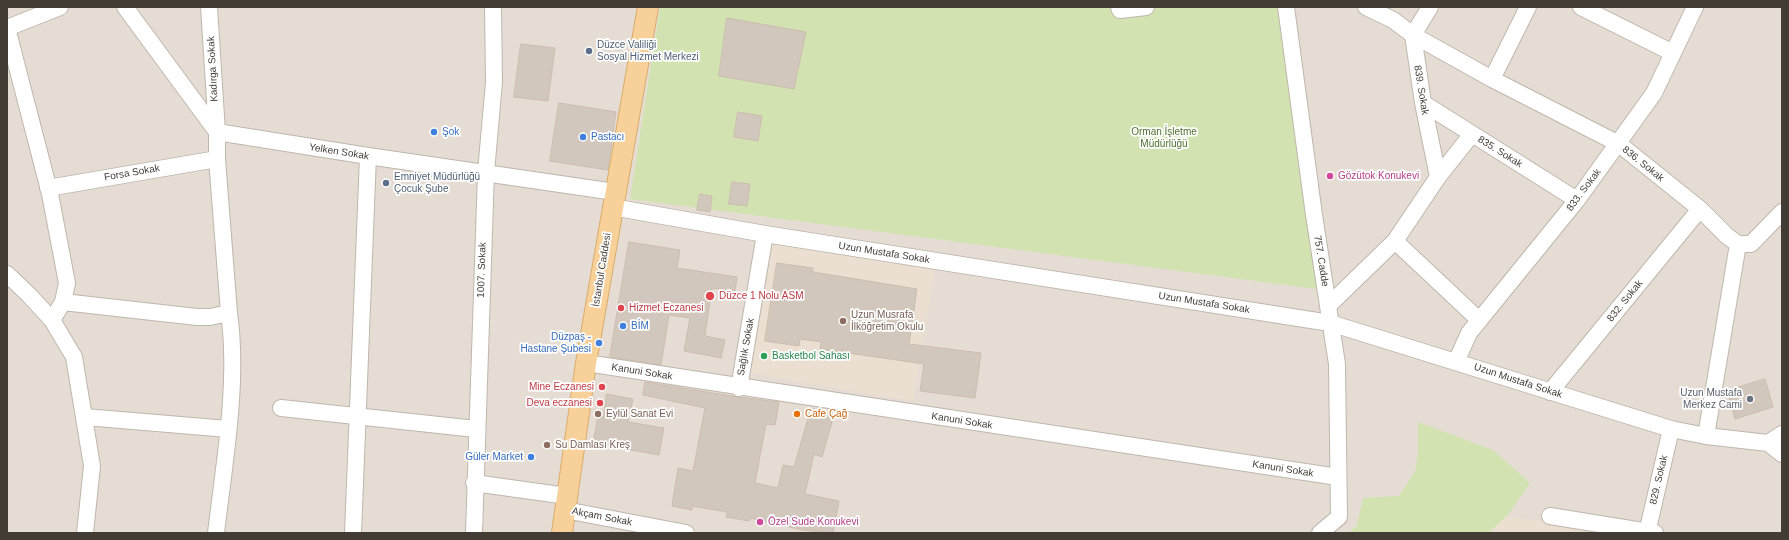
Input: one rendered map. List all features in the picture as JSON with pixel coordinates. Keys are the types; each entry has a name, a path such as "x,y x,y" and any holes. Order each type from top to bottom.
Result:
{"main road":[{"name":"İstanbul Caddesi","path":"562,533 586,363 613,200 648,7"}],"street":[{"path":"52,320 63,302 67,283 48,188 7,28 60,7"},
{"path":"125,7 217,132"},
{"name":"Kadırga Sokak","path":"209,7 217,132 216,159 229,313 233,338 228,430 216,533"},
{"name":"1007. Sokak","path":"474,533 474,483 486,172 494,82 493,7"},
{"path":"1119,7 1120,10 1146,7"},
{"name":"757. Cadde","path":"1286,7 1314,215 1337,364 1339,517 1320,533"},
{"name":"836. Sokak","path":"1366,7 1393,20 1413,35 1492,79 1619,144 1700,209 1727,236 1738,244"},
{"path":"1413,35 1430,7"},
{"path":"1492,79 1528,7"},
{"path":"1581,7 1673,53"},
{"name":"833. Sokak","path":"1456,362 1469,333 1577,200 1619,144 1654,93 1695,7"},
{"name":"839. Sokak","path":"1413,35 1423,103 1438,177"},
{"name":"835. Sokak","path":"1423,103 1577,200"},
{"name":"Yelken Sokak","path":"217,132 368,156 486,172 613,200"},
{"path":"1328,306 1395,241 1438,177 1472,134"},
{"path":"353,533 368,156"},
{"name":"Forsa Sokak","path":"48,188 216,159"},
{"name":"Uzun Mustafa Sokak","path":"613,200 766,234 1330,322 1671,429 1706,436 1768,443"},
{"name":"832. Sokak","path":"1550,392 1700,209"},
{"path":"1706,436 1738,244 1751,244 1782,212"},
{"name":"Sağlık Sokak","path":"739,388 766,234"},
{"path":"1395,241 1479,320"},
{"path":"7,274 52,320 74,357 92,466 86,533"},
{"path":"63,302 197,317 210,317 229,313"},
{"name":"Kanuni Sokak","path":"586,363 739,388 1338,477"},
{"path":"281,408 476,429"},
{"path":"85,417 228,430"},
{"name":"829. Sokak","path":"1650,533 1671,429"},
{"path":"1782,434 1768,443 1782,454"},
{"name":"Akçam Sokak","path":"474,483 566,503 686,533"},
{"path":"1550,516 1650,533"}],"shaded area":[{"path":"7,7 1782,7 1782,533 7,533"},
{"name":"Uzun Musrafa İlköğretim Okulu","path":"773,242 935,269 913,401 751,373"},
{"path":"1507,516 1618,533 1488,533"}],"green space":[{"name":"Orman İşletme Müdürlüğü","path":"660,7 1113,7 1116,12 1172,7 1277,7 1317,289 630,199"},
{"path":"1418,422 1493,450 1530,483 1507,516 1488,533 1348,533 1357,526 1363,498 1399,496 1415,472 1418,454"}],"building":[{"path":"727,18 806,32 794,89 719,76"},
{"path":"521,44 555,48 548,101 514,97"},
{"name":"Pastacı","path":"559,103 616,112 608,170 550,161"},
{"path":"738,112 762,116 758,141 734,137"},
{"path":"732,182 750,184 747,206 729,204"},
{"path":"700,194 712,196 710,212 697,210"},
{"path":"629,242 680,250 677,268 737,277 735,291 712,288 705,336 725,340 721,358 684,351 690,318 669,315 661,365 610,357"},
{"name":"Uzun Musrafa İlköğretim Okulu","path":"777,263 813,268 813,272 917,289 909,344 981,353 975,398 920,391 924,364 820,349 821,342 800,339 799,346 765,341"},
{"name":"Uzun Mustafa Merkez Cami","path":"1765,379 1773,407 1735,419 1727,391"},
{"path":"645,382 779,402 775,425 766,424 755,483 778,488 783,465 794,467 811,408 834,415 822,457 814,454 805,494 839,501 833,533 802,530 750,518 749,521 726,517 727,512 692,506 692,510 672,506 678,468 693,471 705,408 643,395"},
{"path":"607,394 633,399 628,422 664,428 659,455 593,443 598,416 603,417"}],"place":[{"name":"Düzce Valiliği Sosyal Hizmet Merkezi","path":"589,51"},
{"name":"Şok","path":"434,132"},
{"name":"Pastacı","path":"583,137"},
{"name":"Gözütok Konukevi","path":"1330,176"},
{"name":"Emniyet Müdürlüğü Çocuk Şube","path":"386,183"},
{"name":"Düzce 1 Nolu ASM","path":"710,296"},
{"name":"Hizmet Eczanesi","path":"621,308"},
{"name":"Uzun Musrafa İlköğretim Okulu","path":"843,321"},
{"name":"BİM","path":"623,326"},
{"name":"Düzpaş - Hastane Şubesi","path":"599,343"},
{"name":"Basketbol Sahası","path":"764,356"},
{"name":"Mine Eczanesi","path":"602,387"},
{"name":"Uzun Mustafa Merkez Cami","path":"1750,399"},
{"name":"Deva eczanesi","path":"600,403"},
{"name":"Eylül Sanat Evi","path":"598,414"},
{"name":"Cafe Çağ","path":"797,414"},
{"name":"Su Damlası Kreş","path":"547,445"},
{"name":"Güler Market","path":"531,457"},
{"name":"Özel Sude Konukevi","path":"760,522"}]}
